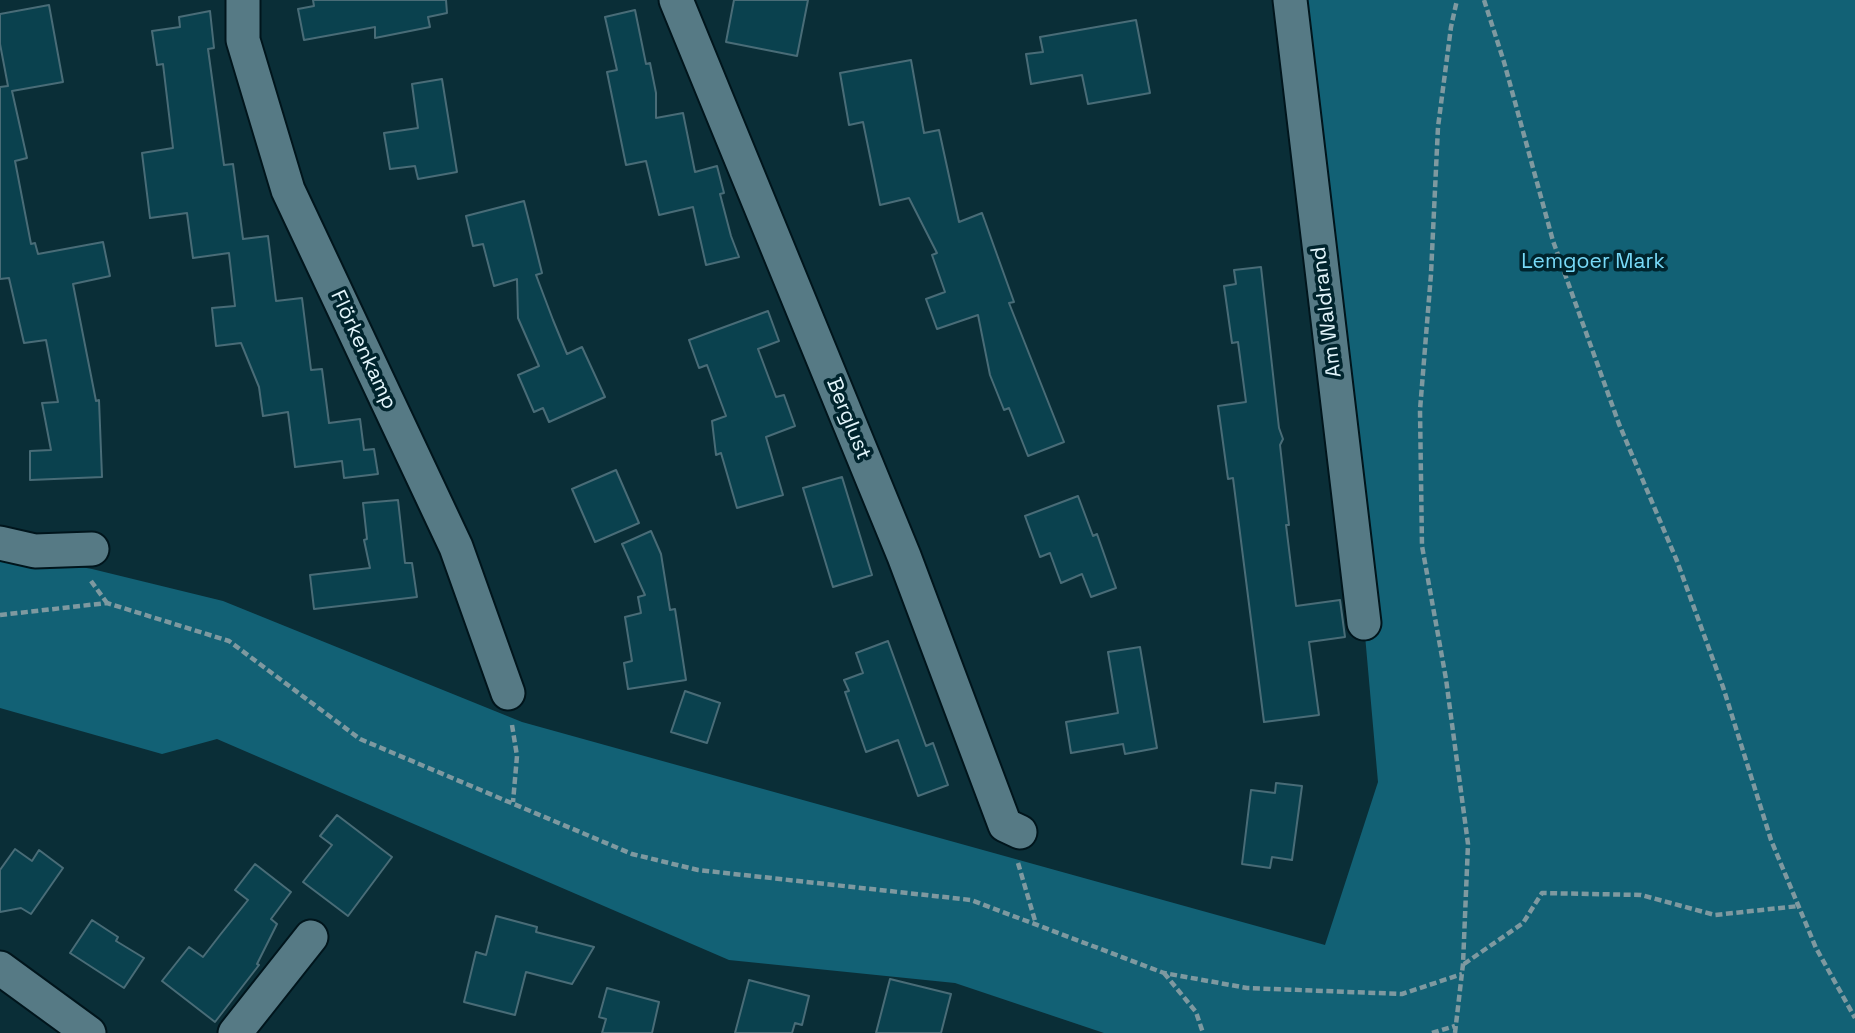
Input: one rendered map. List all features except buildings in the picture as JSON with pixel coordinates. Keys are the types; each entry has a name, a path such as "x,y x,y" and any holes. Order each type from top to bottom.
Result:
{"street":[{"name":"Flörkenkamp","path":"243,0 243,40 288,190 456,547 508,693"},
{"name":"Berglust","path":"676,0 1013,828"},
{"name":"Am Waldrand","path":"1290,0 1364,623"},
{"path":"0,543 36,551 92,549"},
{"path":"236,1033 311,937"},
{"path":"0,968 89,1033"}],"path":[{"path":"1455,1033 1463,964 1468,844 1446,678 1422,546 1420,410 1431,274 1438,127 1451,27 1458,0"},
{"path":"1484,0 1504,62 1553,241 1619,424 1682,573 1723,687 1771,840 1816,948 1855,1018"},
{"path":"0,615 107,603 229,640 360,739 632,854 698,870 971,900 1164,973 1247,988 1402,994 1462,974"},
{"path":"508,693 517,756 513,802"},
{"path":"1013,828 1036,924"},
{"path":"1463,964 1523,923 1542,893 1641,895 1715,915 1799,906"},
{"path":"1164,973 1196,1012 1203,1033"},
{"path":"1433,1033 1455,1026"}],"green space":[{"name":"Lemgoer Mark","path":"1295,0 1855,0 1855,1033 1104,1033 955,983 729,960 217,739 162,754 0,708 0,552 92,569 223,601 522,722 1325,945 1378,782 1338,330"}]}
